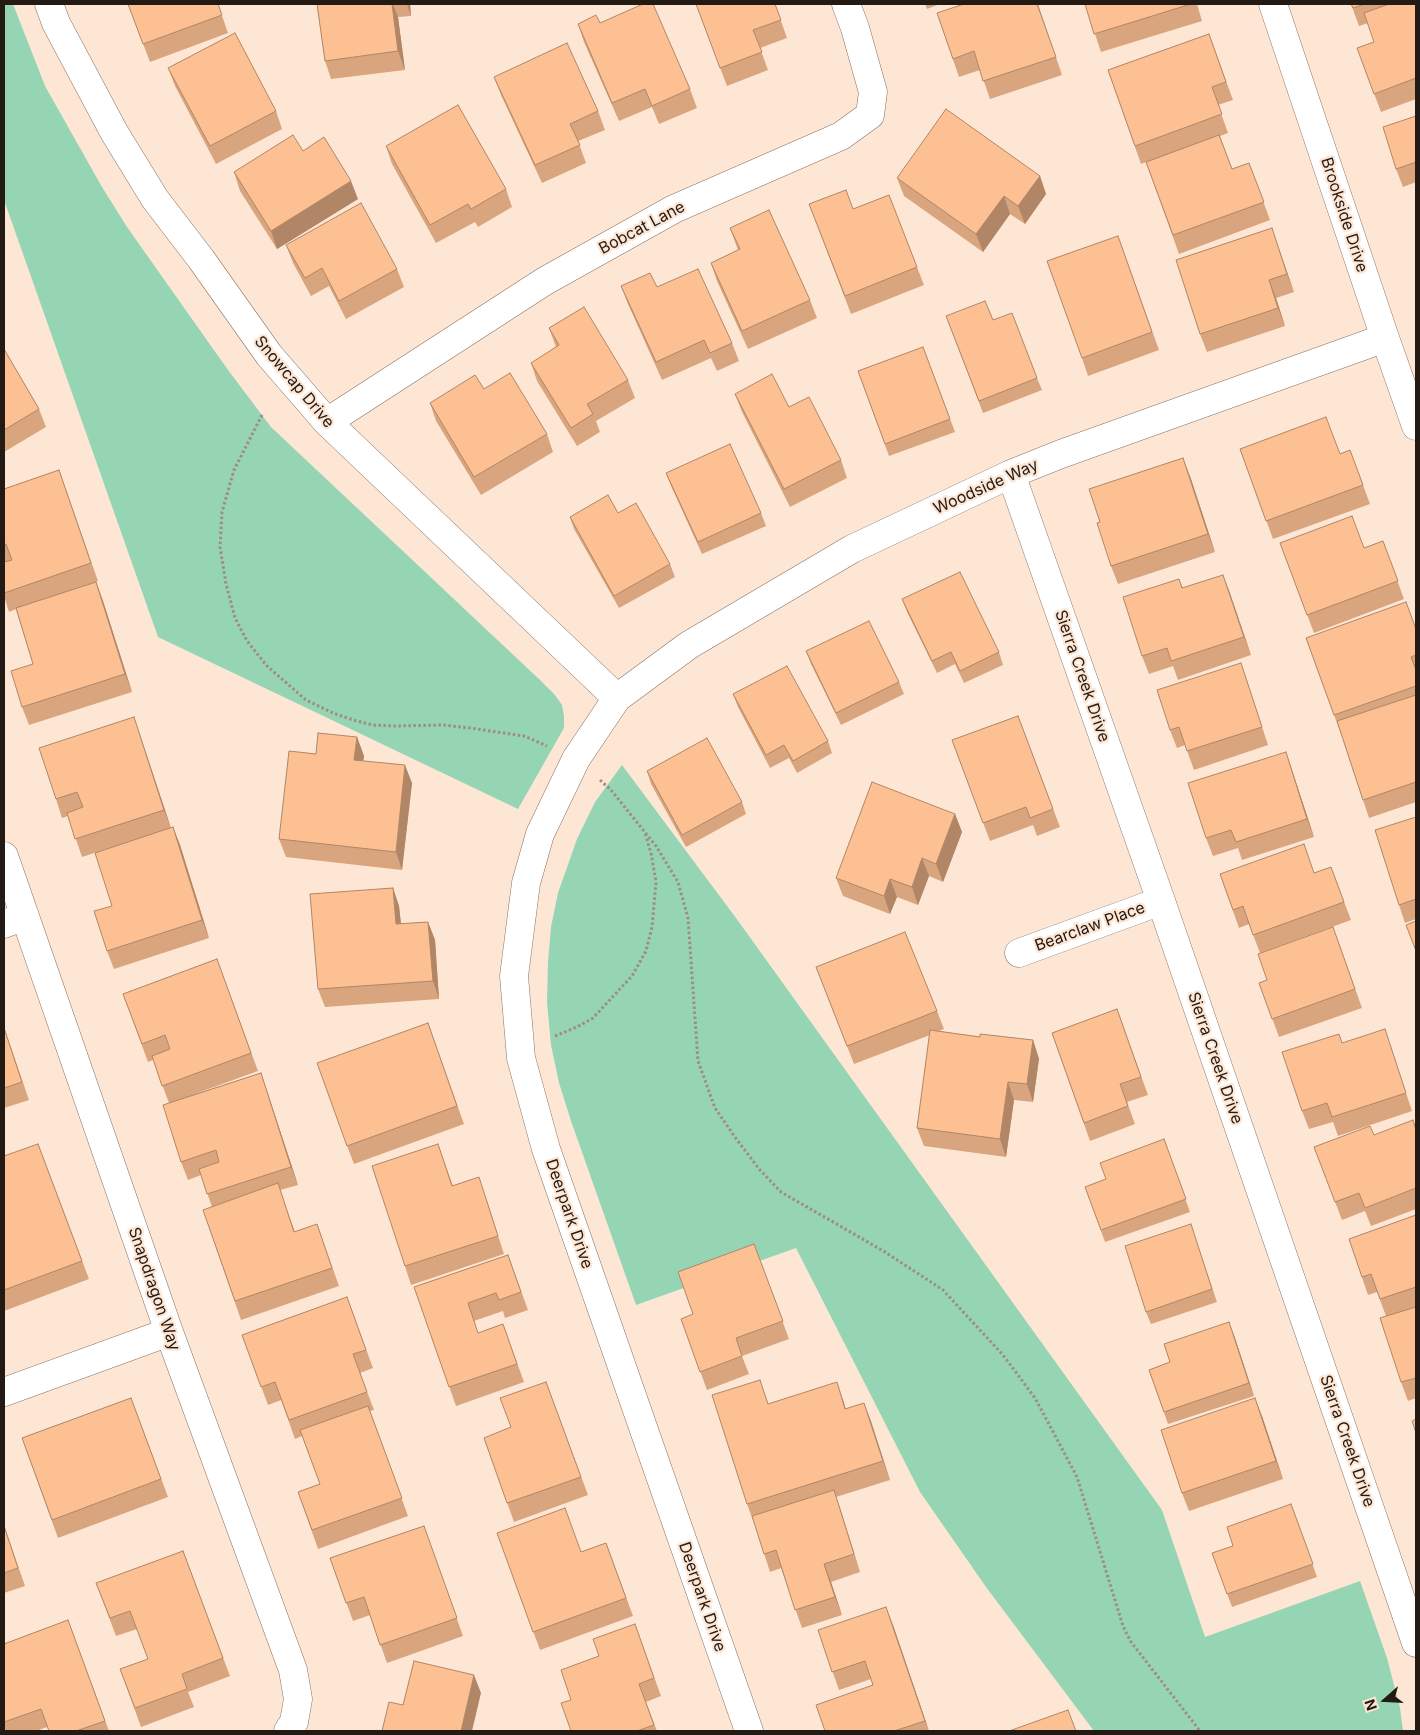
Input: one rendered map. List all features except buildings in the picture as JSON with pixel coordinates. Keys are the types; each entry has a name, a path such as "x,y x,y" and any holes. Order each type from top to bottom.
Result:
{"street":[{"name":"Snowcap Drive","path":"49,4 56,23 95,97 155,199 201,259 269,355 327,422 618,698"},
{"name":"Bobcat Lane","path":"327,422 545,281 674,209 841,136 870,115 873,92 855,28 846,4"},
{"name":"Brookside Drive","path":"1273,4 1416,426"},
{"name":"Woodside Way","path":"618,698 689,645 852,549 1011,474 1061,454 1385,338"},
{"name":"Sierra Creek Drive","path":"1011,474 1161,901 1416,1643"},
{"name":"Deerpark Drive","path":"618,698 576,760 540,834 526,883 514,976 521,1058 546,1149 749,1731"},
{"name":"Snapdragon Way","path":"4,856 14,920 169,1332 293,1670 298,1699 291,1726"},
{"name":"Bearclaw Place","path":"1019,953 1161,901"},
{"path":"4,1392 169,1332"}],"path":[{"path":"262,415 234,470 222,512 220,547 226,584 235,618 247,641 267,666 306,700 333,713 373,725 443,725 524,736 576,760 611,790 656,846 678,882 688,918 698,1061 716,1108 760,1170 781,1192 884,1252 943,1290 1003,1355 1035,1398 1076,1477 1123,1626 1131,1642 1200,1731"},
{"path":"555,1036 593,1018 632,976 646,951 652,928 656,882 651,853 644,830"}],"green space":[{"path":"4,4 13,4 45,86 102,187 127,227 228,370 271,427 540,680 562,705 564,728 518,809 158,637 4,200"},
{"path":"622,765 736,918 1162,1510 1205,1637 1360,1581 1387,1658 1400,1708 1403,1731 1094,1731 986,1587 920,1492 796,1248 636,1305 559,1083 551,1045 547,1002 551,927 558,893 577,839 595,802"}]}
